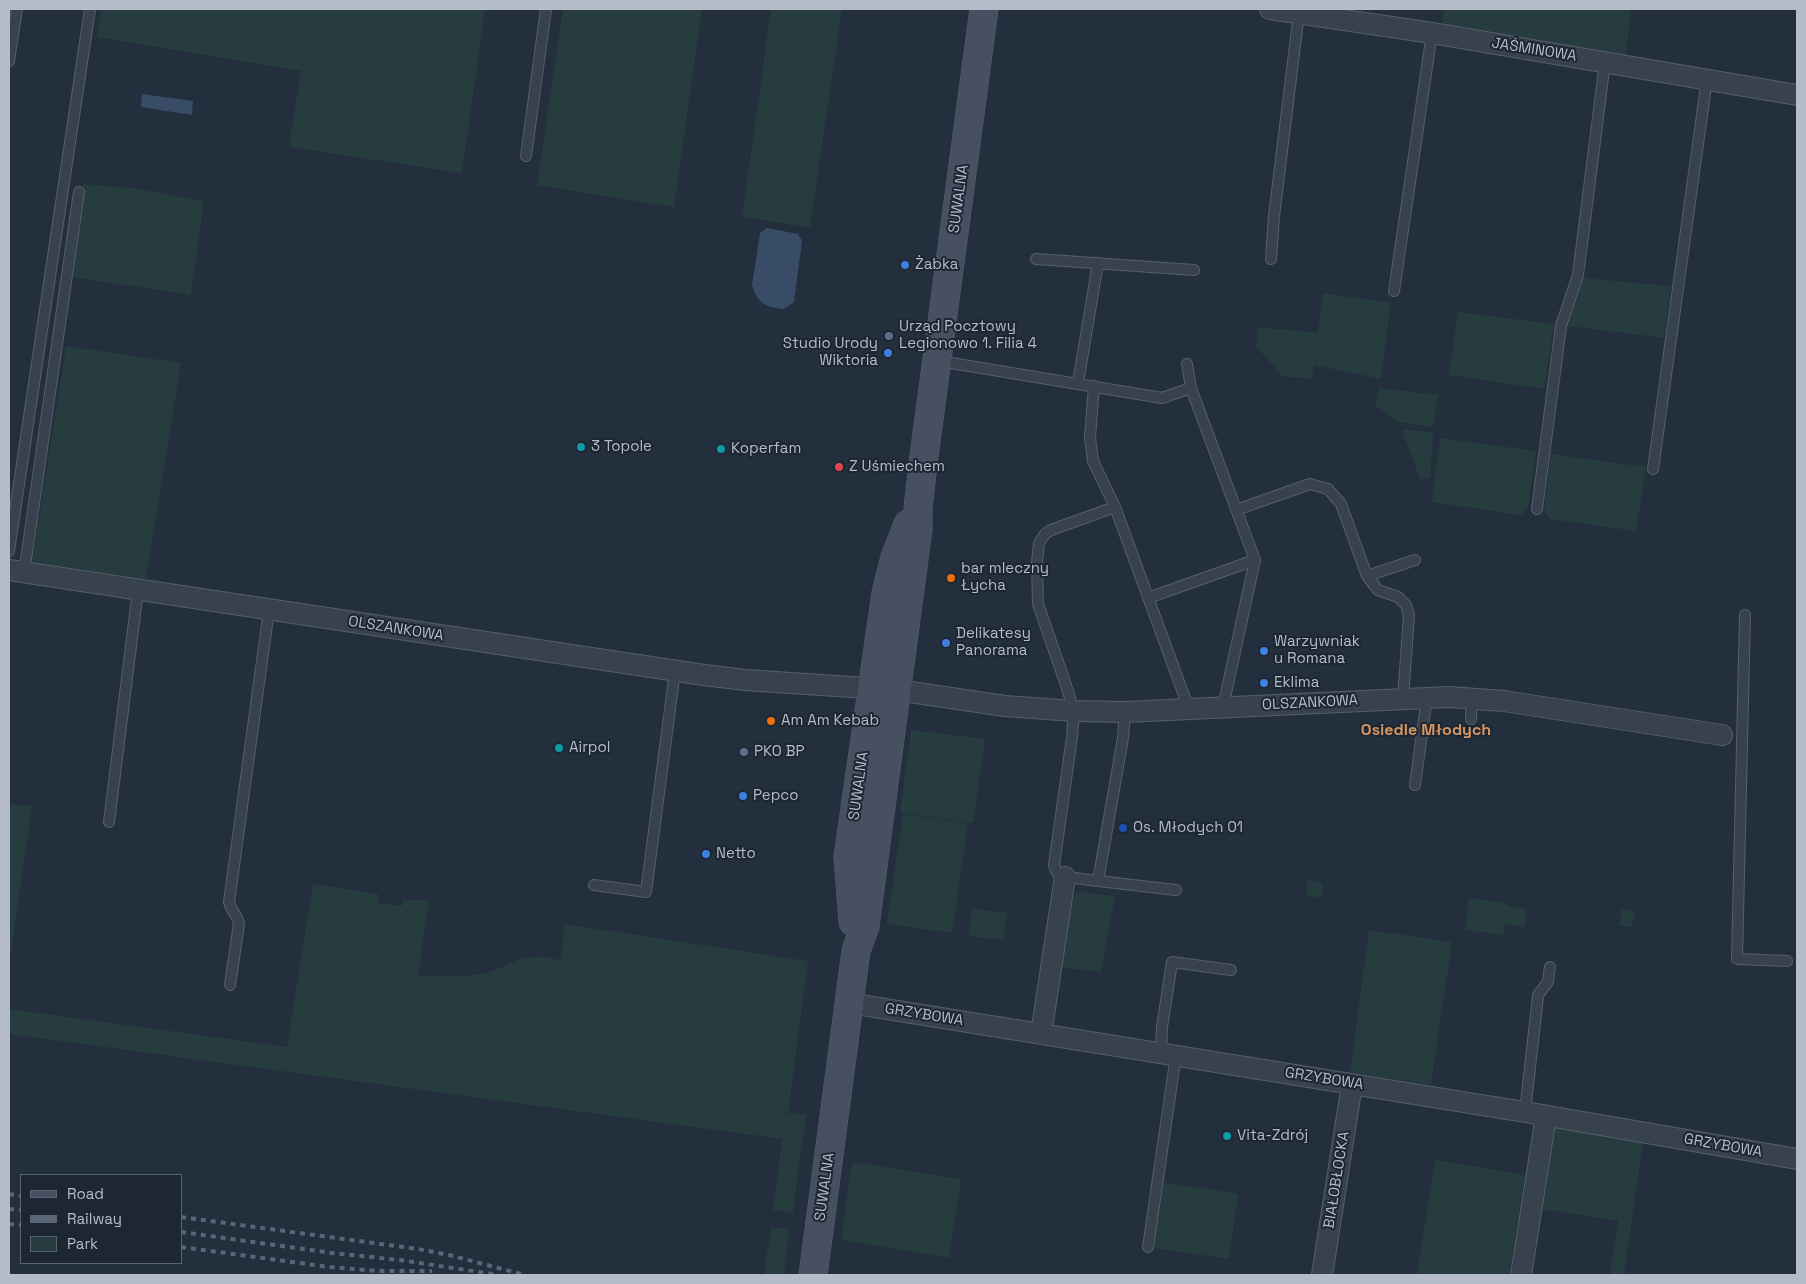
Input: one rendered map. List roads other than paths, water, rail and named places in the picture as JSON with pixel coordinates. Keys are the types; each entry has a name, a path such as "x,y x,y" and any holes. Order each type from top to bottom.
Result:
{"street":[{"name":"SUWALNA","path":"813,1275 856,951 848,857 918,529 918,508 984,9"},
{"name":"JAŚMINOWA","path":"1270,9 1298,13 1339,14 1432,34 1797,94"},
{"name":"OLSZANKOWA","path":"17,572 675,671 745,680 885,689 1005,706 1074,712 1125,712 1449,697 1504,701 1722,735"},
{"path":"1041,1034 1065,877"},
{"name":"GRZYBOWA","path":"849,1003 1524,1112 1797,1159"},
{"name":"BIAŁOBŁOCKA","path":"1322,1275 1352,1084"},
{"path":"1521,1275 1546,1116"}],"lane":[{"path":"9,61 17,9"},
{"path":"9,551 90,9"},
{"path":"526,156 546,9"},
{"path":"1271,259 1274,216 1298,13"},
{"path":"1394,291 1432,34"},
{"path":"1536,509 1561,326 1578,275 1605,62"},
{"path":"1653,469 1707,79"},
{"path":"17,572 79,192"},
{"path":"1036,258 1194,270"},
{"path":"1078,383 1098,263"},
{"path":"937,361 1162,398 1191,388"},
{"path":"1188,364 1191,388 1255,560 1223,707"},
{"path":"1094,386 1090,438 1090,450 1093,461 1115,507 1189,709"},
{"path":"1236,510 1310,484 1328,489 1342,504 1366,576 1378,590 1398,597 1406,605 1409,615 1403,698"},
{"path":"1115,507 1051,530 1045,534 1040,543 1036,564 1038,604 1074,712 1054,865 1058,874 1065,877 1176,890"},
{"path":"1148,598 1255,560"},
{"path":"1366,576 1414,560"},
{"path":"108,822 138,590"},
{"path":"230,985 239,921 232,911 230,902 269,610"},
{"path":"1745,615 1737,959 1787,960"},
{"path":"594,885 646,892 675,671"},
{"path":"1415,785 1427,697"},
{"path":"1471,719 1472,699"},
{"path":"1098,881 1123,738 1125,712"},
{"path":"1722,735 1742,737"},
{"path":"1148,1247 1168,1054 1162,1027 1172,962 1231,970"},
{"path":"1524,1112 1538,996 1548,981 1550,967"}],"water":[{"path":"142,94 193,101 192,115 141,107"},
{"path":"767,228 798,234 802,241 794,302 784,309 768,306 760,301 752,285 760,233"}],"railway":[{"path":"9,1194 20,1196"},
{"path":"9,1209 20,1210"},
{"path":"182,1217 418,1249 525,1275"},
{"path":"9,1224 20,1225"},
{"path":"182,1232 332,1253 400,1260 499,1275"},
{"path":"182,1247 329,1267 378,1271 432,1271"}],"place":[{"name":"Żabka","path":"905,265"},
{"name":"Urząd Pocztowy Legionowo 1. Filia 4","path":"889,336"},
{"name":"Studio Urody Wiktoria","path":"888,353"},
{"name":"3 Topole","path":"581,447"},
{"name":"Koperfam","path":"721,449"},
{"name":"Z Uśmiechem","path":"839,467"},
{"name":"bar mleczny Łycha","path":"951,578"},
{"name":"Delikatesy Panorama","path":"946,643"},
{"name":"Warzywniak u Romana","path":"1264,651"},
{"name":"Eklima","path":"1264,683"},
{"name":"Am Am Kebab","path":"771,721"},
{"name":"Airpol","path":"559,748"},
{"name":"PKO BP","path":"744,752"},
{"name":"Pepco","path":"743,796"},
{"name":"Os. Młodych 01","path":"1123,828"},
{"name":"Netto","path":"706,854"},
{"name":"Vita-Zdrój","path":"1227,1136"}],"district":[{"name":"Osiedle Młodych","path":"1426,731"}]}
